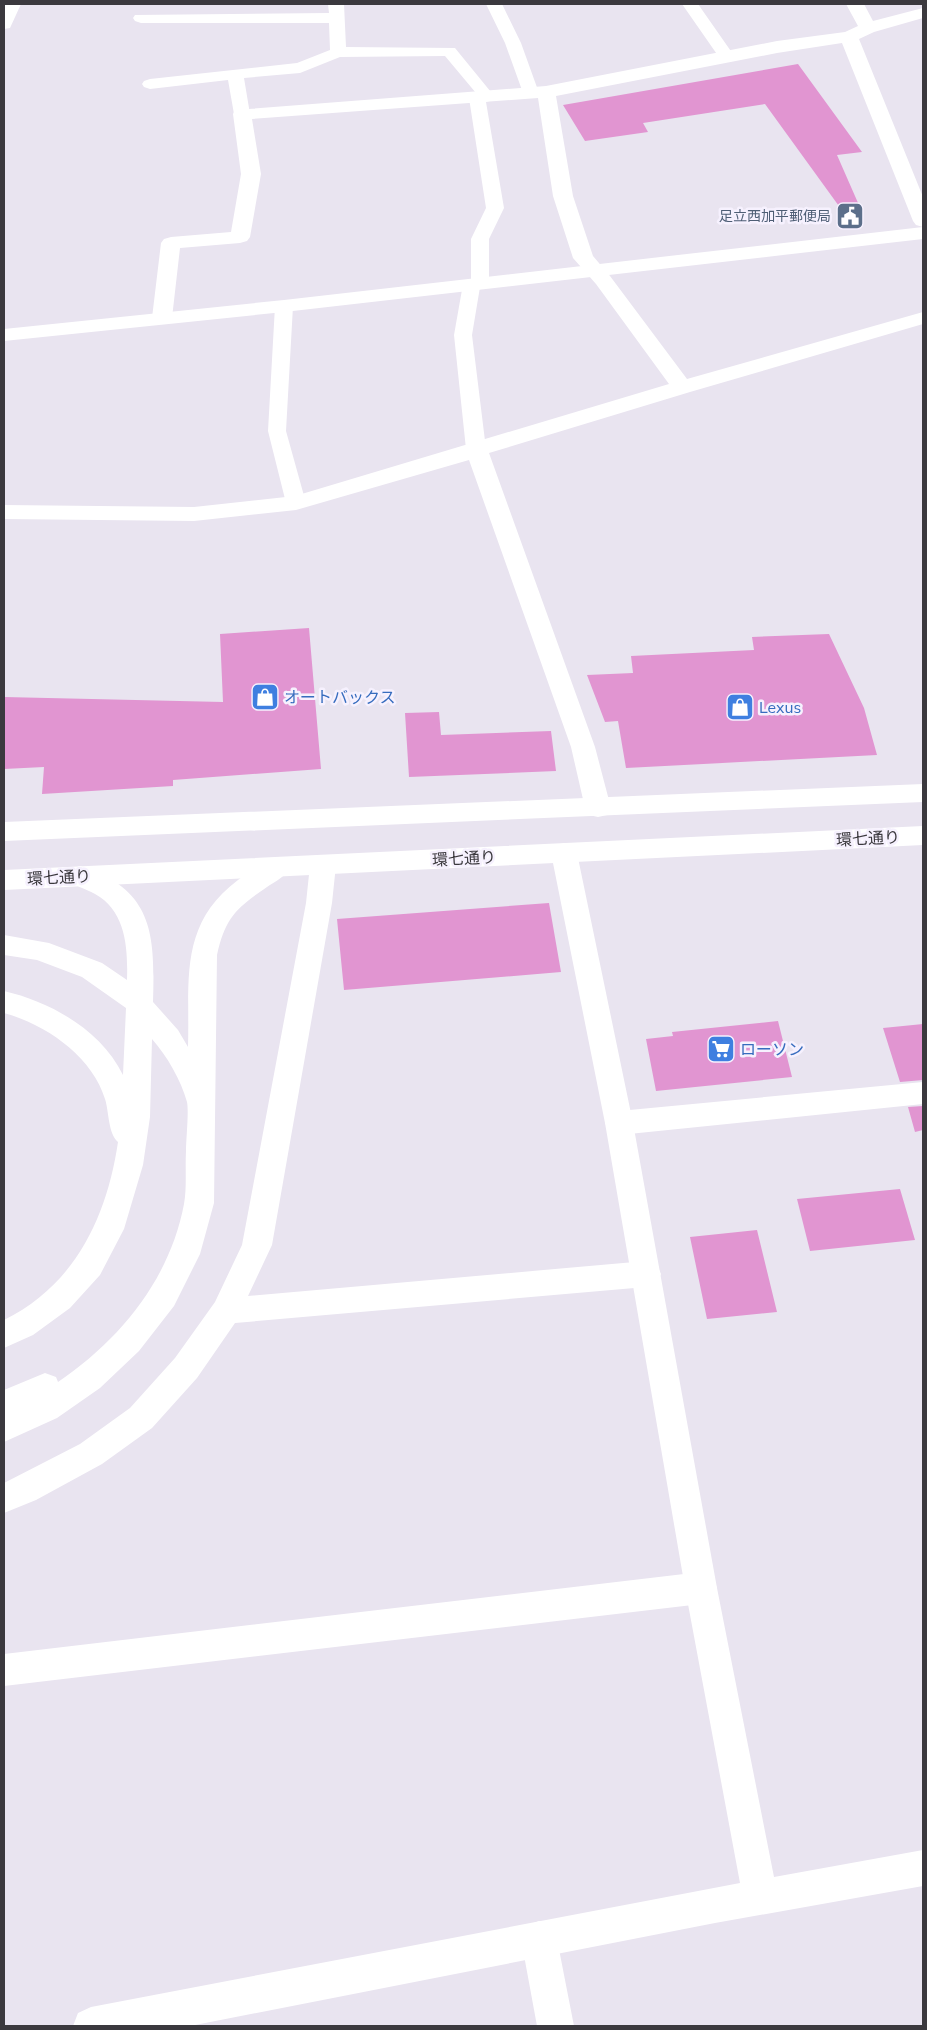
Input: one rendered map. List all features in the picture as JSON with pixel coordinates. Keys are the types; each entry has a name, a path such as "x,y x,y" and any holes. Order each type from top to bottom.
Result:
{"main road":[{"path":"4,24 12,4"},
{"path":"855,4 868,28"},
{"path":"162,318 171,243 240,237 251,174 242,114 538,93 777,47 849,37 868,28 923,13"},
{"path":"849,37 923,221"},
{"path":"538,93 562,196 582,258 592,271 603,280 682,387"},
{"path":"4,335 284,306 923,233"},
{"path":"4,512 194,514 296,503 418,468 682,387 923,318"},
{"path":"476,449 583,747 598,808"},
{"path":"4,832 923,793"},
{"name":"環七通り","path":"4,880 923,835"},
{"path":"564,853 619,1124 701,1588 760,1895"},
{"path":"4,1498 25,1490 91,1454 141,1418 186,1368 226,1311 257,1245 319,902 323,865"},
{"path":"4,1428 46,1408 89,1378 128,1342 165,1298 185,1254 199,1203 204,955 211,928 225,908 244,889 277,867"},
{"path":"4,1335 22,1326 59,1299 89,1266 109,1229 129,1165 136,1117 141,959 138,933 131,912 112,891 80,876"},
{"path":"4,945 40,950 92,970 133,998 168,1038 195,1082 205,1126 207,1162 204,1204 189,1254 165,1298 133,1345 96,1383 50,1417 4,1444"},
{"path":"4,1002 14,1004 52,1020 86,1046 111,1077 125,1118 127,1156 124,1194 114,1230 93,1270 64,1303 25,1331 4,1341"},
{"path":"619,1124 923,1093"},
{"path":"226,1311 646,1274"},
{"path":"4,1405 15,1402 73,1374 122,1340 165,1298"},
{"path":"4,1670 701,1588"},
{"path":"91,2026 208,2016 540,1939 760,1895 923,1868"},
{"path":"540,1939 556,2026"}],"lane":[{"path":"494,4 538,93"},
{"path":"690,4 727,57"},
{"path":"141,18 201,11 336,11 338,52"},
{"path":"150,84 300,68 338,52 449,51 482,98 495,208 480,239 476,283 463,335 476,449"},
{"path":"235,74 242,114"},
{"path":"284,306 277,431 296,503"}],"building":[{"path":"798,64 862,152 837,155 862,212 849,220 765,104 643,123 648,132 585,141 563,105"},
{"path":"309,628 321,769 173,780 173,786 42,794 44,767 4,769 4,697 223,702 220,634"},
{"path":"829,634 864,708 877,755 626,768 618,721 605,722 587,675 633,673 631,656 754,650 752,637"},
{"path":"439,712 441,735 551,731 556,771 409,777 405,713"},
{"path":"549,903 561,972 344,990 337,919"},
{"path":"778,1021 792,1077 656,1091 646,1039 673,1036 672,1032"},
{"path":"923,1024 923,1080 900,1082 883,1028"},
{"path":"923,1106 923,1130 915,1132 908,1107"},
{"path":"900,1189 915,1240 810,1251 797,1199"},
{"path":"757,1230 777,1312 707,1319 690,1237"}],"place":[{"name":"足立西加平郵便局","path":"850,216"},
{"name":"オートバックス","path":"265,697"},
{"name":"Lexus","path":"740,707"},
{"name":"ローソン","path":"721,1049"}]}
